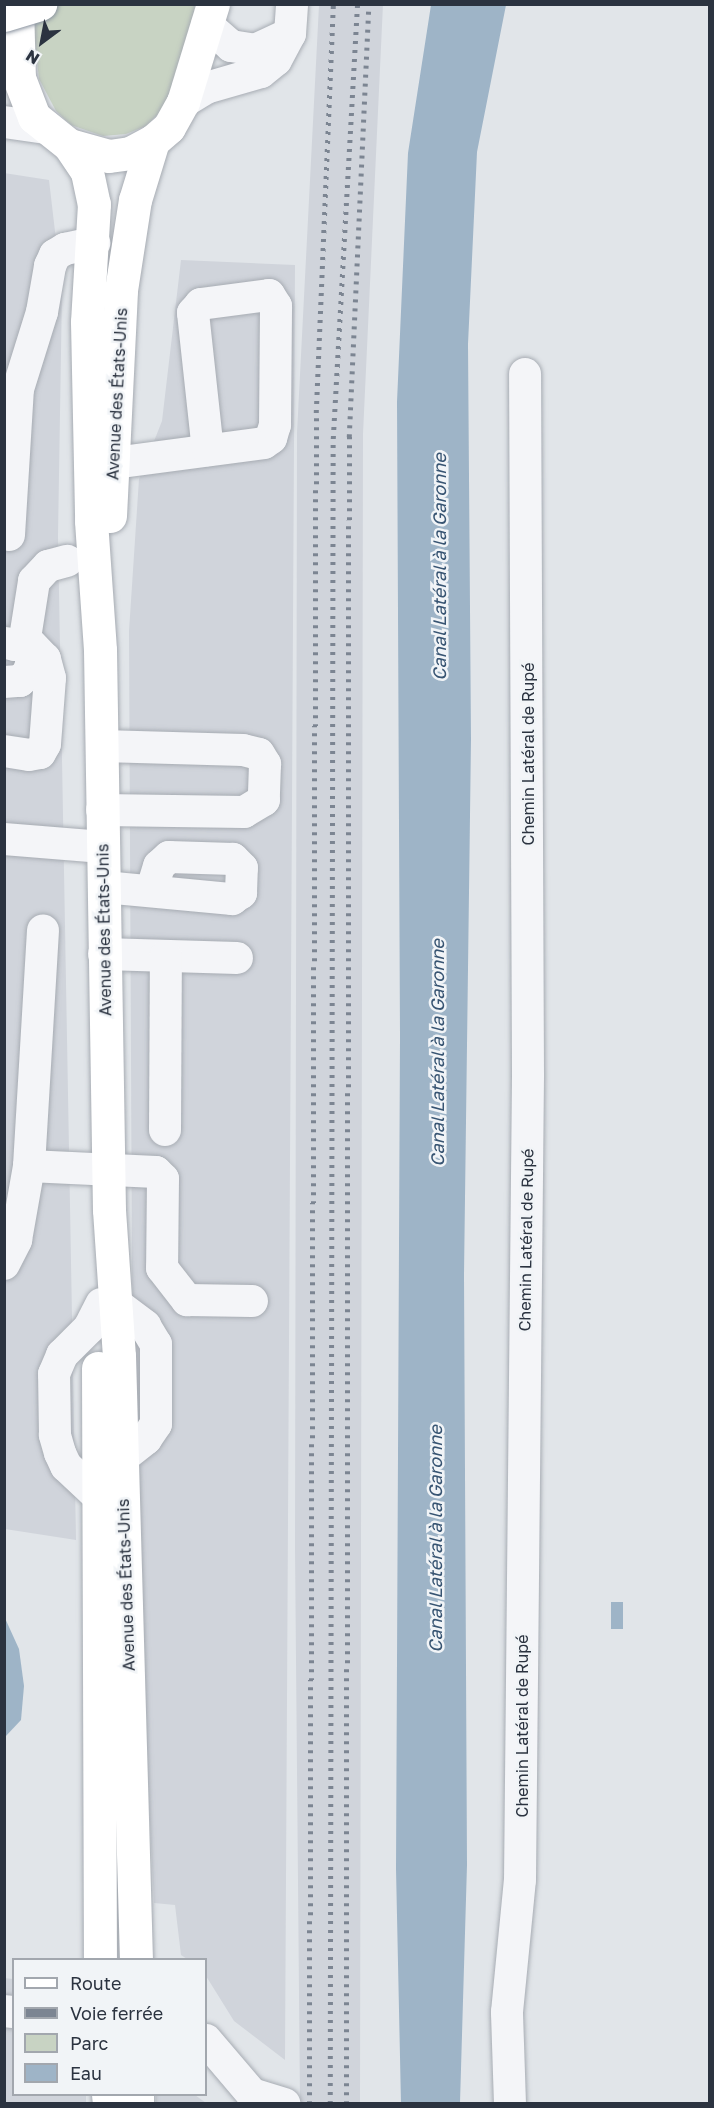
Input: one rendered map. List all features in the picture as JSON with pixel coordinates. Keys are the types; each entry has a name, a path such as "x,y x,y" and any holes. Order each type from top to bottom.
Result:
{"main road":[{"name":"Avenue des États-Unis","path":"17,4 12,85 87,172 93,192 94,243 87,322 80,562 100,650"},
{"path":"4,15 40,4"},
{"path":"58,137 109,156 130,153 153,141 169,127 183,102 210,15"},
{"name":"Avenue des États-Unis","path":"100,1958 97,1495 108,1304 109,1210 100,650 114,463 121,290 130,224 153,141"},
{"name":"Avenue des États-Unis","path":"108,1304 122,1458 136,1958"}],"street":[{"path":"210,15 231,46 255,50 291,19"},
{"path":"183,102 206,88 261,72 276,60 291,19"},
{"path":"4,122 58,137"},
{"path":"80,562 7,534 18,389 42,312 50,266 55,255 65,249 94,243"},
{"path":"114,463 264,443 273,433 276,306 269,295 201,304 194,313 208,450"},
{"name":"Chemin Latéral de Rupé","path":"510,2103 507,2012 520,1880 528,1076 525,374"},
{"path":"15,641 34,581 48,566 80,562"},
{"path":"4,682 21,681 28,673 32,662 15,641"},
{"path":"4,751 30,755 40,753 45,744 50,678 45,658 15,641"},
{"path":"102,746 247,751 259,754 265,764 264,800 257,807 244,812 159,808 102,810"},
{"path":"4,839 103,847"},
{"path":"104,887 152,889"},
{"path":"4,1264 16,1240 29,1166 43,930"},
{"path":"104,954 237,958"},
{"path":"165,1130 166,956"},
{"path":"29,1166 108,1173 156,1172 163,1179 162,1268 187,1300 252,1302"},
{"path":"97,1495 66,1466 60,1453 55,1435 54,1374 62,1355 89,1328 108,1304"},
{"path":"207,2041 252,2094 284,2103"}],"shaded area":[{"path":"383,4 363,434 360,2103 300,2104 295,1549 297,433 319,5"},
{"path":"4,173 49,180 62,291 58,536 76,1540 5,1529"},
{"path":"181,260 295,265 285,2060 234,2021 207,1978 207,1958 186,1958 181,1955 175,1905 154,1903 143,1679 132,1273 129,631 139,479 162,421"},
{"path":"4,1978 12,1979 12,2096 86,2096 86,2103 5,2103"},
{"path":"156,2096 196,2096 206,2103 156,2103"}],"green space":[{"path":"31,5 195,5 192,29 172,93 162,110 146,126 126,134 103,136 71,125 56,111 39,79"}],"water":[{"name":"Canal Latéral à la Garonne","path":"431,5 506,5 477,152 468,344 471,739 464,1275 467,1865 460,2103 401,2104 396,1869 400,1037 397,402 408,153"},
{"path":"611,1602 623,1602 623,1629 611,1629"},
{"path":"4,1616 19,1649 24,1686 21,1720 5,1737"}],"railway":[{"path":"309,2104 316,413 333,4"},
{"path":"330,2104 333,439 357,4"},
{"path":"346,2104 349,437 369,4"}]}
